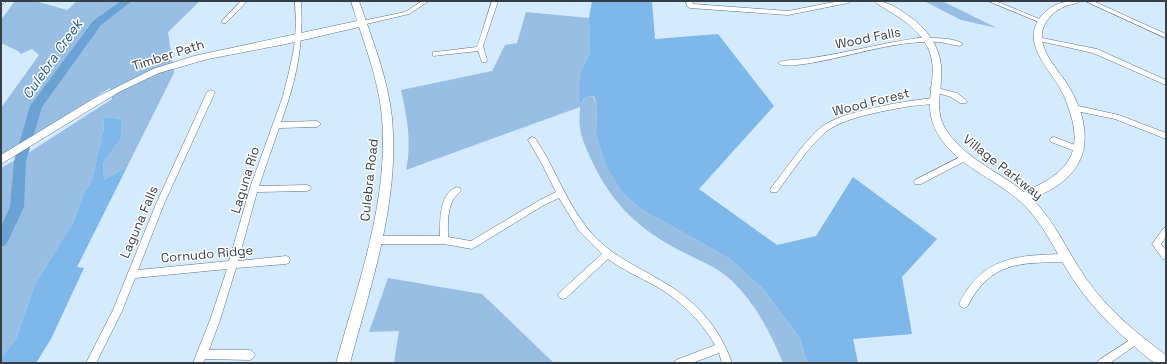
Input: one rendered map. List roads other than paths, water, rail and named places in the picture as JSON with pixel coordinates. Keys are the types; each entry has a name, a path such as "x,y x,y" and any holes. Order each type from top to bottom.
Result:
{"street":[{"path":"224,22 244,1"},
{"name":"Laguna Rio","path":"198,363 221,303 254,189 293,72 298,38 298,1"},
{"name":"Culebra Road","path":"343,363 375,240 383,198 387,160 388,119 380,82 355,1"},
{"path":"362,23 407,12 426,1"},
{"path":"484,60 480,49 482,38 495,1"},
{"path":"690,4 783,13 848,1"},
{"name":"Village Parkway","path":"878,1 909,21 928,41 936,62 933,101 934,116 940,130 950,143 966,157 1023,198 1043,220 1066,258 1096,300 1136,340 1166,363"},
{"path":"991,1 1041,21"},
{"path":"1023,198 1046,187 1062,177 1076,160 1080,150 1081,136 1074,108 1063,84 1043,55 1037,38 1041,21 1049,12 1057,7 1076,1"},
{"path":"1088,1 1166,36"},
{"name":"Timber Path","path":"1,160 110,93 156,71 182,62 362,23"},
{"path":"1037,38 1095,51 1166,82"},
{"name":"Wood Falls","path":"781,63 812,62 899,43 943,40 960,44"},
{"path":"435,54 480,49"},
{"path":"934,89 954,95 963,101"},
{"name":"Laguna Falls","path":"91,363 117,311 160,204 211,92"},
{"name":"Wood Forest","path":"774,190 819,133 829,125 844,119 914,102 933,101"},
{"path":"1074,108 1123,119 1166,136"},
{"path":"275,125 317,124"},
{"path":"532,140 548,166 560,194 589,237 607,254 673,292 706,322 721,348 726,363"},
{"path":"1054,140 1080,150"},
{"path":"918,182 966,157"},
{"path":"254,189 307,188"},
{"path":"444,240 444,220 448,203 451,194 457,190"},
{"path":"375,240 444,240 472,245 534,207 560,194"},
{"path":"1166,231 1156,244 1166,256"},
{"path":"563,295 607,254"},
{"path":"964,304 973,287 979,280 995,268 1025,259 1066,258"},
{"name":"Cornudo Ridge","path":"132,274 286,260"},
{"path":"1102,363 1136,340"},
{"path":"679,363 721,348"},
{"path":"202,354 250,355"}],"waterway":[{"name":"Culebra Creek","path":"1,241 17,207 20,161 36,106 97,23 127,1"}]}
